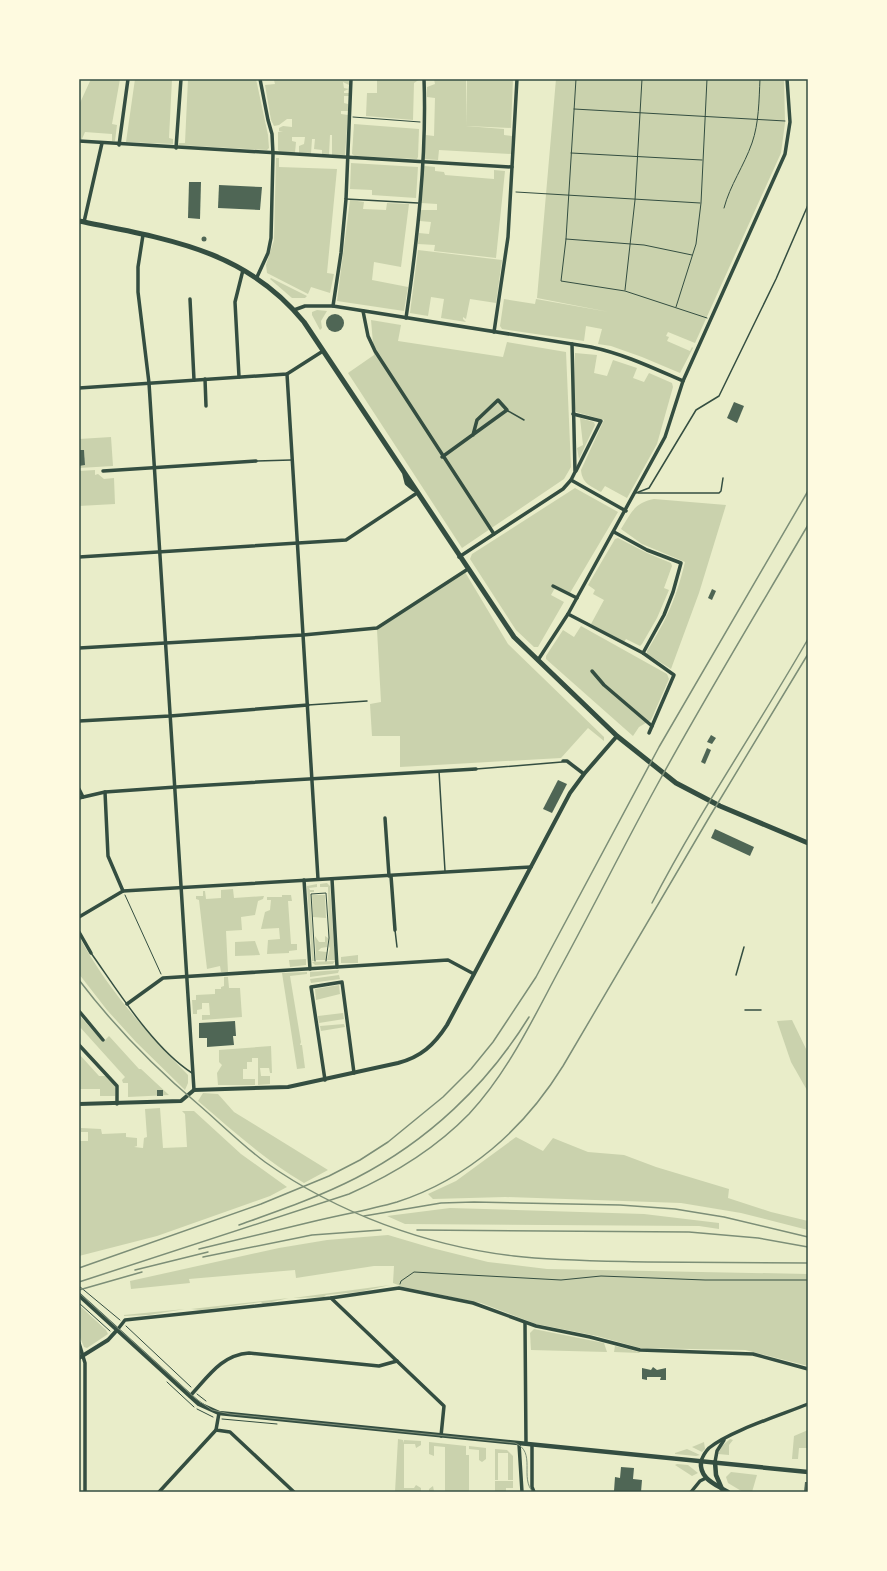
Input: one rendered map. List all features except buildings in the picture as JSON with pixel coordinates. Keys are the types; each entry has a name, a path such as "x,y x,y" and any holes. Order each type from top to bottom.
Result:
{"main road":[{"path":"81,222 144,235 206,252 243,268 257,277 294,310 405,475 411,480 416,491 459,557 513,635 617,736 647,762 685,789 727,809 808,843"},
{"path":"79,1295 190,1396 209,1410 219,1413 808,1472"},
{"path":"701,1461 702,1472 706,1478 728,1492"},
{"path":"715,1462 716,1476 722,1489"}],"street":[{"path":"119,145 128,79"},
{"path":"176,148 181,79"},
{"path":"257,277 268,253 271,238 273,154 272,134 260,79"},
{"path":"333,306 341,253 346,199 351,116 351,79"},
{"path":"406,318 419,203 424,123 424,79"},
{"path":"494,332 505,264 511,192 517,79"},
{"path":"538,660 568,614 636,493 665,437 683,381 785,154 790,122 787,79"},
{"path":"79,141 119,145 512,167"},
{"path":"81,222 102,143"},
{"path":"144,235 138,267 138,292 149,383 170,716 176,787 194,1090"},
{"path":"240,376 235,302 243,268"},
{"path":"190,299 194,380"},
{"path":"294,310 305,306 333,306 612,351 683,381"},
{"path":"363,311 368,336 375,351 442,457 494,534"},
{"path":"572,344 575,472"},
{"path":"79,388 286,374 323,351"},
{"path":"286,374 298,543 318,880"},
{"path":"205,379 206,406"},
{"path":"442,457 473,435 507,410 498,400 477,420 473,435"},
{"path":"459,557 548,499 571,480 601,421 573,414"},
{"path":"103,471 256,461"},
{"path":"571,480 626,511"},
{"path":"79,557 346,540 416,491"},
{"path":"614,532 647,550 680,563 673,592 664,614 643,653"},
{"path":"79,648 303,635 377,628 468,569"},
{"path":"553,586 577,598"},
{"path":"568,614 643,653 674,674 649,733"},
{"path":"592,672 604,685 652,726"},
{"path":"79,721 308,706"},
{"path":"79,1104 181,1102 194,1090 273,1089 325,1080 406,1061 425,1052 437,1040 447,1025 570,793 584,774 617,736"},
{"path":"564,761 567,761 584,774"},
{"path":"79,789 81,798 105,792 476,769"},
{"path":"105,792 108,856 123,891"},
{"path":"385,818 395,930"},
{"path":"79,917 123,891 531,867"},
{"path":"332,879 337,967"},
{"path":"304,880 310,969"},
{"path":"79,932 91,953"},
{"path":"128,1004 163,978 448,960 474,974"},
{"path":"325,1080 311,987 342,982 354,1073"},
{"path":"79,1011 104,1040"},
{"path":"79,1045 117,1086 117,1104"},
{"path":"79,1358 108,1340 118,1329 122,1321 331,1298 399,1288 473,1303 525,1323 590,1337 640,1350 753,1354 808,1369"},
{"path":"331,1298 444,1406 442,1436"},
{"path":"525,1323 526,1444"},
{"path":"79,1343 84,1355 85,1492"},
{"path":"190,1396 220,1363 239,1354 249,1353 379,1366 397,1361"},
{"path":"701,1461 705,1452 724,1440 808,1404"},
{"path":"159,1492 216,1430 219,1413"},
{"path":"216,1430 230,1432 294,1492"},
{"path":"715,1462 717,1451 724,1440"},
{"path":"519,1444 522,1492"},
{"path":"532,1445 532,1487 534,1492"},
{"path":"691,1492 700,1481 706,1478"}],"lane":[{"path":"346,199 419,203"},
{"path":"636,493 649,488 696,410 719,396 745,345 765,298 776,279 808,205"},
{"path":"507,410 524,420"},
{"path":"256,461 291,460"},
{"path":"636,493 718,493 721,490 723,478"},
{"path":"308,706 367,701"},
{"path":"476,769 564,761"},
{"path":"439,771 446,872"},
{"path":"395,930 397,947"},
{"path":"736,975 744,947"},
{"path":"91,953 128,1004 169,1054 181,1066 194,1074"},
{"path":"745,1010 761,1010"}],"path":[{"path":"576,79 566,239 561,281 625,291 711,320"},
{"path":"625,291 635,200 642,79"},
{"path":"676,307 696,244 701,204 708,79"},
{"path":"724,208 728,192 752,144 758,120 760,79"},
{"path":"574,109 790,122"},
{"path":"351,116 424,123"},
{"path":"571,153 703,160"},
{"path":"511,192 701,204"},
{"path":"566,239 666,248 692,255"},
{"path":"123,891 163,978"},
{"path":"315,961 311,894 326,893 329,938 326,961"},
{"path":"399,1288 401,1281 414,1272 561,1280 601,1276 705,1280 808,1280"},
{"path":"79,1286 122,1321 191,1387"},
{"path":"79,1303 108,1329"},
{"path":"199,1395 210,1404"},
{"path":"221,1419 276,1425"}],"green space":[{"path":"91,79 120,79 112,124 117,125 115,141 112,141 112,134 85,132 82,139 79,139 79,105"},
{"path":"135,79 172,79 169,138 173,139 173,144 126,142"},
{"path":"188,79 256,79 268,135 269,148 267,150 178,145 179,143 185,143"},
{"path":"377,79 420,79 414,83 413,120 366,116 367,93 377,93"},
{"path":"434,79 466,79 466,126 504,129 504,135 512,136 511,154 439,150 438,160 424,159 426,135 434,136 435,98 427,97 427,87 435,84"},
{"path":"467,79 513,79 511,128 466,126"},
{"path":"556,79 784,79 785,123 781,153 695,343 668,332 666,336 669,337 667,341 690,351 692,347 693,348 680,373 611,346 598,344 602,329 586,326 584,341 502,329 500,326 504,299 535,304 536,299 609,312 537,298"},
{"path":"274,80 349,80 349,85 343,82 344,88 349,89 344,91 344,93 349,93 349,96 344,96 344,103 348,104 348,111 341,111 341,114 348,115 345,155 332,155 332,135 330,135 329,155 322,154 322,150 314,149 315,139 312,139 311,154 299,153 299,146 304,144 305,137 292,137 292,141 296,142 295,153 280,152 278,150 278,132 283,131 279,131 279,128 283,126 292,127 292,119 287,119 279,125 274,126 271,120 265,85 275,84"},
{"path":"354,124 419,129 417,159 355,156 352,154"},
{"path":"276,158 279,158 279,167 337,169 327,273 334,274 330,293 311,287 308,294 267,273 266,265 274,240"},
{"path":"351,163 418,167 416,198 372,195 372,190 350,189"},
{"path":"423,167 435,167 435,171 444,172 445,175 494,179 494,170 505,171 496,258 434,251 435,245 418,244 419,233 429,234 431,222 420,221 421,210 437,210 437,204 421,203"},
{"path":"350,200 364,202 363,209 386,210 387,203 409,204 401,267 374,262 372,280 408,287 404,311 337,301"},
{"path":"418,250 502,260 496,303 470,299 466,319 463,317 466,322 441,318 444,299 431,297 428,316 410,313"},
{"path":"271,278 307,296 305,298 292,298 270,279"},
{"path":"317,310 327,311 321,321 322,328 320,330 312,315 312,312"},
{"path":"371,320 401,325 398,341 503,357 507,342 566,352 571,467 564,479 462,548 348,373 374,355"},
{"path":"575,353 597,355 594,373 607,376 613,360 637,368 633,378 644,382 649,373 672,383 673,387 657,444 627,498 605,486 601,492 587,484 583,478 581,470 604,420 576,412 574,406"},
{"path":"580,418 594,422 595,425 579,459 577,448 583,445"},
{"path":"111,437 113,466 79,468 79,466 85,465 84,450 79,450 79,439"},
{"path":"95,470 95,475 98,474 104,479 114,478 115,504 79,506 79,471"},
{"path":"575,488 618,512 570,593 556,586 551,595 564,602 538,647 534,647 516,630 470,559 472,554"},
{"path":"654,499 726,505 699,593 671,669 647,654 647,651 670,608 685,562 642,544 621,529 637,506"},
{"path":"618,538 671,563 672,566 664,588 669,590 657,618 640,646 626,639 624,642 591,624 604,600 593,594 595,590 588,585 615,539"},
{"path":"465,572 508,644 604,737 604,741 588,728 561,758 400,767 400,736 372,736 370,704 381,702 377,630"},
{"path":"581,626 667,674 669,679 651,720 639,727 633,736 546,659 546,656 563,630 574,637"},
{"path":"327,883 330,886 335,960 327,960 330,948 328,887 320,887 320,884"},
{"path":"317,884 317,887 309,888 310,890 314,890 314,892 310,892 314,961 312,961 307,886"},
{"path":"233,889 234,898 264,896 263,899 258,901 255,915 241,917 242,930 226,931 228,972 221,972 220,966 207,969 199,900 196,899 196,896 203,896 203,891 205,891 206,899 221,898 221,890"},
{"path":"282,895 291,895 292,901 288,901 291,944 297,944 297,950 289,951 289,953 267,954 268,940 280,939 279,928 261,929 265,912 270,910 271,900 267,900 267,897 282,897"},
{"path":"312,895 325,895 326,918 313,917"},
{"path":"79,936 102,974 128,1009 157,1043 188,1075 188,1083 185,1090 136,1042 107,1010 79,974"},
{"path":"315,936 319,942 325,942 325,936 328,938 327,947 321,948 318,951 327,952 326,960 316,960"},
{"path":"255,941 260,955 235,956 235,942"},
{"path":"358,955 358,963 341,963 341,957"},
{"path":"306,959 306,965 290,967 289,960"},
{"path":"335,961 333,964 315,965 312,962"},
{"path":"339,970 338,973 310,977 310,972"},
{"path":"307,972 307,974 290,976 301,1042 300,1045 302,1045 305,1068 297,1069 282,973"},
{"path":"339,975 340,979 311,983 310,979"},
{"path":"224,977 228,977 229,988 240,988 242,1017 202,1020 202,1015 210,1015 209,1003 202,1003 202,1009 197,1010 197,1014 193,1014 192,1000 196,1000 196,995 215,994 215,989 221,989 221,987 224,986"},
{"path":"339,985 340,994 316,1000 315,989"},
{"path":"343,1013 344,1019 319,1023 318,1016"},
{"path":"79,1015 103,1042 109,1036 139,1069 141,1069 169,1095 128,1097 128,1083 123,1083 122,1080 125,1077 79,1026"},
{"path":"792,1020 808,1053 808,1092 791,1062 777,1021"},
{"path":"344,1024 345,1027 321,1031 320,1026"},
{"path":"271,1046 272,1073 270,1073 269,1068 260,1068 261,1076 270,1076 270,1084 258,1085 258,1058 252,1058 252,1062 247,1062 247,1069 243,1069 243,1079 255,1079 255,1085 218,1085 217,1073 222,1065 219,1062 219,1050"},
{"path":"79,1054 99,1076 106,1076 115,1085 115,1096 100,1096 100,1089 79,1089"},
{"path":"203,1093 218,1094 234,1112 328,1170 304,1183 262,1155 198,1101"},
{"path":"160,1108 163,1148 187,1147 185,1114 182,1111 194,1111 241,1154 287,1187 270,1196 157,1236 79,1256 79,1141 88,1141 88,1132 81,1132 81,1128 101,1129 102,1134 126,1133 126,1137 137,1138 137,1146 134,1147 143,1148 144,1138 147,1137 145,1109"},
{"path":"516,1137 543,1151 553,1138 588,1152 624,1155 656,1167 729,1189 728,1198 771,1212 808,1221 808,1230 741,1213 681,1203 505,1197 433,1199 428,1194 456,1181"},
{"path":"450,1208 644,1214 719,1223 719,1229 699,1226 405,1224 387,1216"},
{"path":"388,1235 488,1262 547,1269 808,1274 808,1366 745,1350 640,1348 597,1336 536,1324 481,1303 403,1287 393,1283 394,1266 374,1266 296,1278 295,1270 189,1279 190,1283 131,1289 130,1281 279,1248 327,1240"},
{"path":"390,1285 359,1292 326,1295 324,1297 293,1298"},
{"path":"289,1298 263,1304 261,1302 201,1310 191,1309"},
{"path":"79,1305 106,1330 108,1334 87,1348 84,1347 79,1335"},
{"path":"185,1309 149,1315 124,1316 124,1315"},
{"path":"534,1329 604,1343 607,1352 531,1350 530,1333"},
{"path":"615,1346 639,1352 640,1353 614,1352"},
{"path":"808,1430 808,1448 799,1448 798,1459 792,1459 794,1436"},
{"path":"398,1439 403,1440 403,1443 404,1440 421,1441 421,1445 416,1448 415,1444 404,1444 404,1488 414,1488 416,1485 421,1488 421,1492 395,1492"},
{"path":"730,1439 733,1440 729,1445 729,1455 718,1454 722,1446"},
{"path":"429,1442 466,1446 466,1455 469,1455 469,1492 429,1492 429,1489 433,1486 434,1491 445,1491 445,1447 434,1446 434,1456 429,1454"},
{"path":"704,1442 705,1449 702,1452 692,1447"},
{"path":"469,1446 486,1448 486,1459 482,1462 479,1460 479,1450 469,1449"},
{"path":"495,1449 507,1450 513,1456 513,1480 508,1480 508,1453 498,1453 498,1480 495,1480"},
{"path":"687,1449 700,1455 675,1454"},
{"path":"675,1465 688,1465 698,1473 692,1476"},
{"path":"731,1472 757,1475 752,1492 743,1492 728,1483 726,1477"},
{"path":"495,1481 513,1481 513,1488 506,1488 506,1492 495,1492"}],"tram line":[{"path":"79,1293 195,1398 212,1410 230,1414 515,1443 522,1447 525,1452 527,1459 527,1480 533,1492"}],"railway":[{"path":"79,1268 261,1204 329,1176 360,1160 388,1142 443,1097 471,1069 493,1042 536,977 659,747 808,491"},
{"path":"79,1282 349,1194 365,1187 413,1160 442,1138 469,1114 495,1082 518,1047 674,754 808,525"},
{"path":"652,903 689,836 808,639"},
{"path":"199,1249 397,1202 423,1192 447,1180 492,1149 512,1131 531,1111 563,1066 710,816 808,654"},
{"path":"79,980 106,1014 151,1061 240,1142 265,1162 293,1180 352,1212 416,1235 449,1244 481,1251 531,1258 647,1262 808,1263"},
{"path":"239,1225 342,1185 408,1147 454,1109 475,1088 494,1066 529,1017"},
{"path":"364,1216 441,1203 474,1202 620,1205 675,1209 724,1217 808,1237"},
{"path":"203,1257 312,1235 381,1230"},
{"path":"417,1230 689,1232 758,1238 808,1247"},
{"path":"135,1270 208,1252"},
{"path":"79,1290 142,1272"}]}
